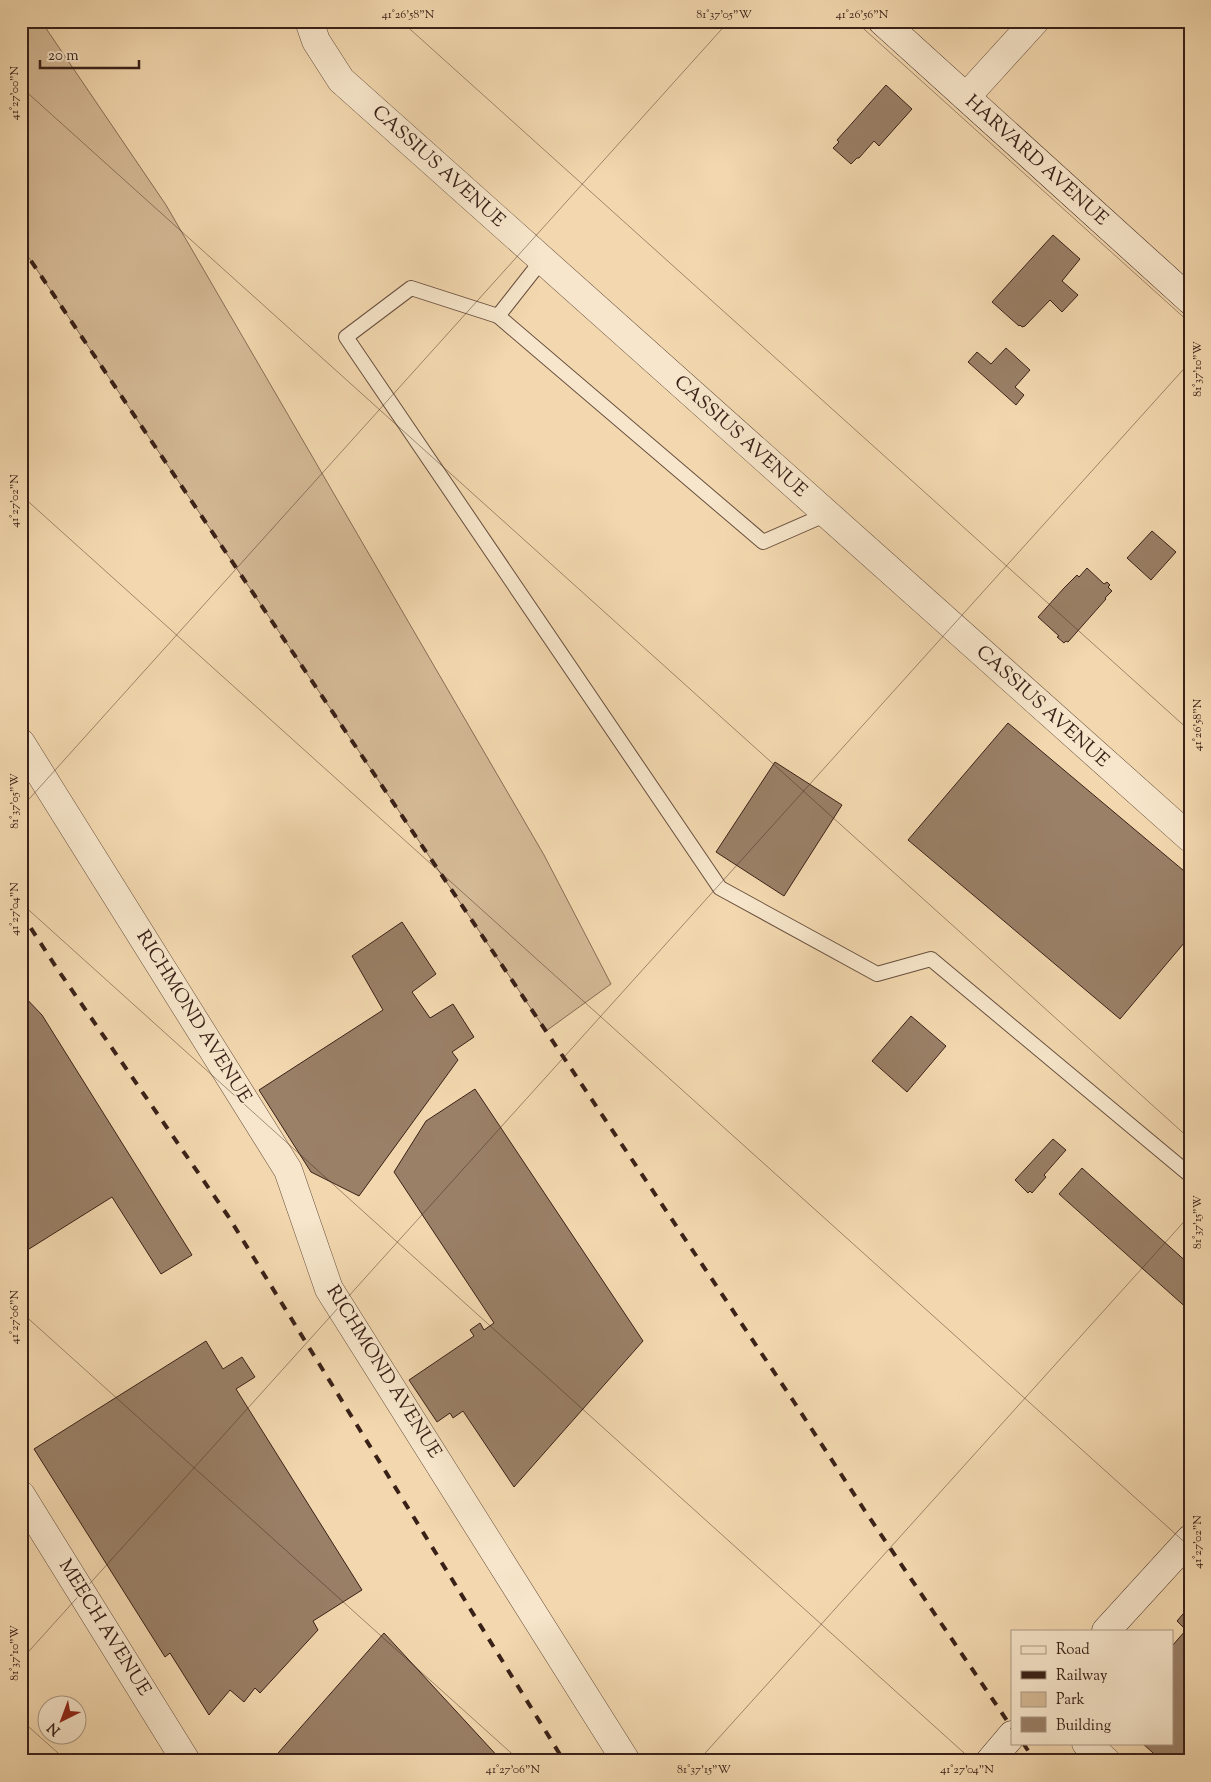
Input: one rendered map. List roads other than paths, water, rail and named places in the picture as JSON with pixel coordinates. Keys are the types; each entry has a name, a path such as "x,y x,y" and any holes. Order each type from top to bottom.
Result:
{"street":[{"name":"CASSIUS AVENUE","path":"309,21 316,41 341,80 1190,838"},
{"name":"HARVARD AVENUE","path":"882,21 1190,300"},
{"path":"966,97 1035,21"},
{"name":"RICHMOND AVENUE","path":"21,743 288,1170 330,1289 626,1761"},
{"name":"MEECH AVENUE","path":"21,1495 186,1761"},
{"path":"1107,1630 1190,1539"},
{"path":"990,1761 1011,1737"},
{"path":"1087,1744 1106,1761"}],"lane":[{"path":"498,316 542,260"},
{"path":"827,514 763,542 498,316 411,288 346,338 720,888 877,974 930,960 1190,1175"}],"railway":[{"path":"21,246 865,1511 1011,1727"},
{"path":"21,913 58,970 228,1216 564,1761"},
{"path":"1024,1744 1035,1761"}]}
